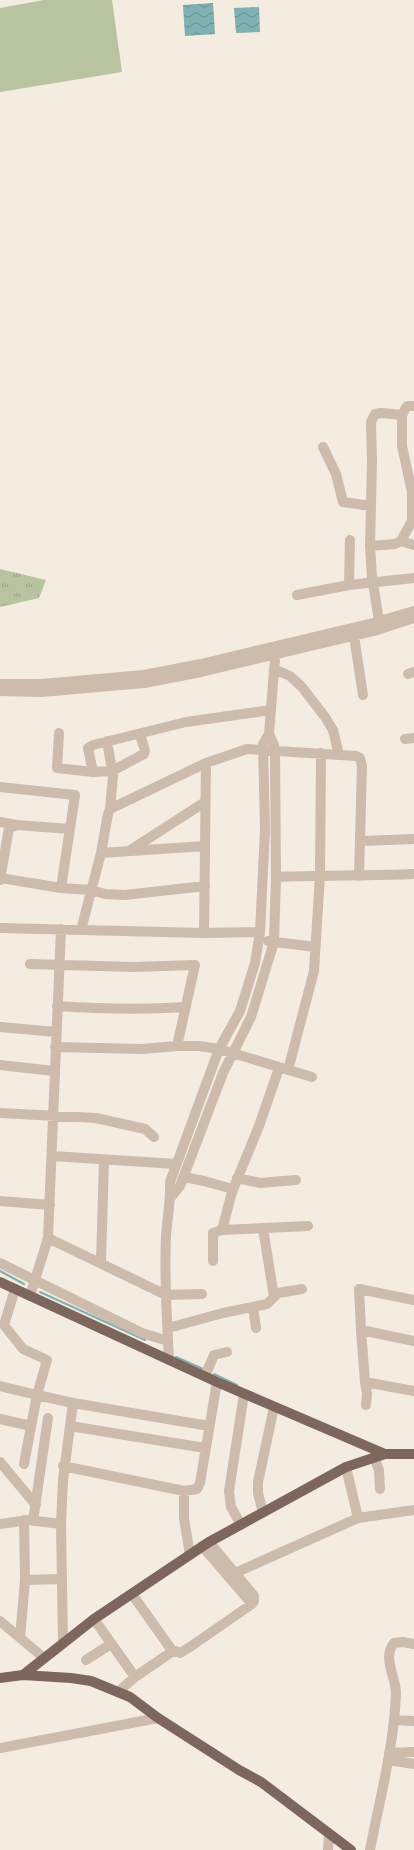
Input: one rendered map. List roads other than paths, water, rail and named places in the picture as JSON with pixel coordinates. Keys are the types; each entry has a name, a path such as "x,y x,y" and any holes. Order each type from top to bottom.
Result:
{"main road":[{"path":"0,1282 217,1382 385,1454"},
{"path":"23,1675 94,1619 206,1544 346,1467 385,1454 414,1454"},
{"path":"0,1678 23,1675 91,1682 130,1697 158,1718 239,1770 261,1782 352,1850"}],"street":[{"path":"370,546 395,544 401,541 410,526 413,513 412,492 402,446 402,415 407,406 414,406"},
{"path":"379,621 373,583 370,546 372,462 371,422 372,417 375,414 382,413 402,415"},
{"path":"323,447 336,474 343,502 371,506"},
{"path":"349,585 350,540"},
{"path":"401,541 414,544"},
{"path":"297,595 349,585 414,578"},
{"path":"0,691 41,692 144,683 201,672 414,610"},
{"path":"0,684 42,684 144,675 354,636 414,618"},
{"path":"354,636 363,696"},
{"path":"169,1360 166,1295 166,1237 171,1197 170,1182 176,1164 188,1138 219,1049 240,1011 255,963 259,936 265,830 263,744 269,734 275,650"},
{"path":"274,669 290,676 302,687 325,717 333,730 339,755"},
{"path":"93,772 88,748 90,746 186,722 271,710"},
{"path":"59,733 57,768 93,772 112,771 144,754 145,751 140,734"},
{"path":"171,1197 180,1186 184,1177 233,1053 251,1017 274,942 276,877 275,751 274,744 269,734"},
{"path":"81,930 101,853 110,809 112,771 107,741"},
{"path":"110,809 206,763 248,749 356,756 362,761 359,876"},
{"path":"222,1230 237,1178 284,1069 314,970 320,875 321,753"},
{"path":"204,933 206,763"},
{"path":"0,787 75,795 61,888"},
{"path":"128,852 205,802"},
{"path":"0,822 17,825 70,829"},
{"path":"17,825 9,828 0,879 61,888 91,890 105,894 125,895 205,886"},
{"path":"361,841 414,839"},
{"path":"101,853 205,846"},
{"path":"276,877 414,874"},
{"path":"0,928 204,933 259,936 274,942 315,947"},
{"path":"30,1296 48,1238 61,929"},
{"path":"30,964 133,967 195,965 177,1046"},
{"path":"57,1006 114,1009 186,1007"},
{"path":"0,1027 56,1032"},
{"path":"55,1047 141,1049 199,1046 219,1049 312,1077"},
{"path":"0,1065 54,1071"},
{"path":"0,1113 96,1118 145,1129 154,1137"},
{"path":"52,1156 176,1164"},
{"path":"101,1262 104,1160"},
{"path":"184,1177 233,1189"},
{"path":"237,1178 260,1183 296,1180"},
{"path":"0,1201 50,1205"},
{"path":"213,1261 213,1233 222,1230 308,1226"},
{"path":"263,1228 274,1297"},
{"path":"48,1238 101,1262 166,1295 202,1294"},
{"path":"0,1263 142,1333 168,1342"},
{"path":"0,1336 15,1289"},
{"path":"168,1328 223,1313 270,1303 278,1293 302,1289"},
{"path":"366,1405 367,1394 359,1289 414,1300"},
{"path":"253,1307 256,1328"},
{"path":"4,1325 23,1349 47,1360 37,1395 24,1464"},
{"path":"361,1330 414,1341"},
{"path":"152,1352 154,1337"},
{"path":"205,1376 214,1356 227,1352"},
{"path":"63,1466 184,1491 193,1491 199,1487 217,1382"},
{"path":"365,1382 414,1391"},
{"path":"0,1386 73,1403 209,1426"},
{"path":"241,1525 230,1507 229,1491 244,1394"},
{"path":"63,1643 61,1524 63,1466 73,1403"},
{"path":"263,1513 258,1492 258,1482 274,1407"},
{"path":"20,1638 29,1520 36,1505 48,1418"},
{"path":"0,1419 31,1426"},
{"path":"70,1426 205,1448"},
{"path":"374,1457 379,1470 380,1489"},
{"path":"0,1462 36,1505"},
{"path":"346,1467 358,1518"},
{"path":"184,1491 184,1518 190,1555"},
{"path":"235,1573 358,1518 414,1510"},
{"path":"0,1524 29,1520 61,1524"},
{"path":"118,1692 135,1677 173,1651 183,1652 252,1604 254,1601 254,1596 235,1573 206,1544"},
{"path":"206,1544 252,1604"},
{"path":"25,1580 62,1578"},
{"path":"132,1594 173,1651"},
{"path":"94,1619 135,1677"},
{"path":"2,1625 44,1658"},
{"path":"370,1850 389,1756 394,1720 396,1691 390,1660 390,1648 394,1643 414,1644"},
{"path":"86,1660 111,1644"},
{"path":"0,1748 158,1718"},
{"path":"394,1720 414,1721"},
{"path":"389,1756 414,1752"},
{"path":"389,1756 414,1764"},
{"path":"328,1850 329,1833"}],"water":[{"path":"213,3 215,34 185,36 183,5"},
{"path":"259,7 260,32 236,33 234,8"}],"waterway":[{"path":"0,1271 24,1284"},
{"path":"40,1292 145,1340"},
{"path":"176,1357 203,1369"},
{"path":"214,1374 237,1385"}]}
